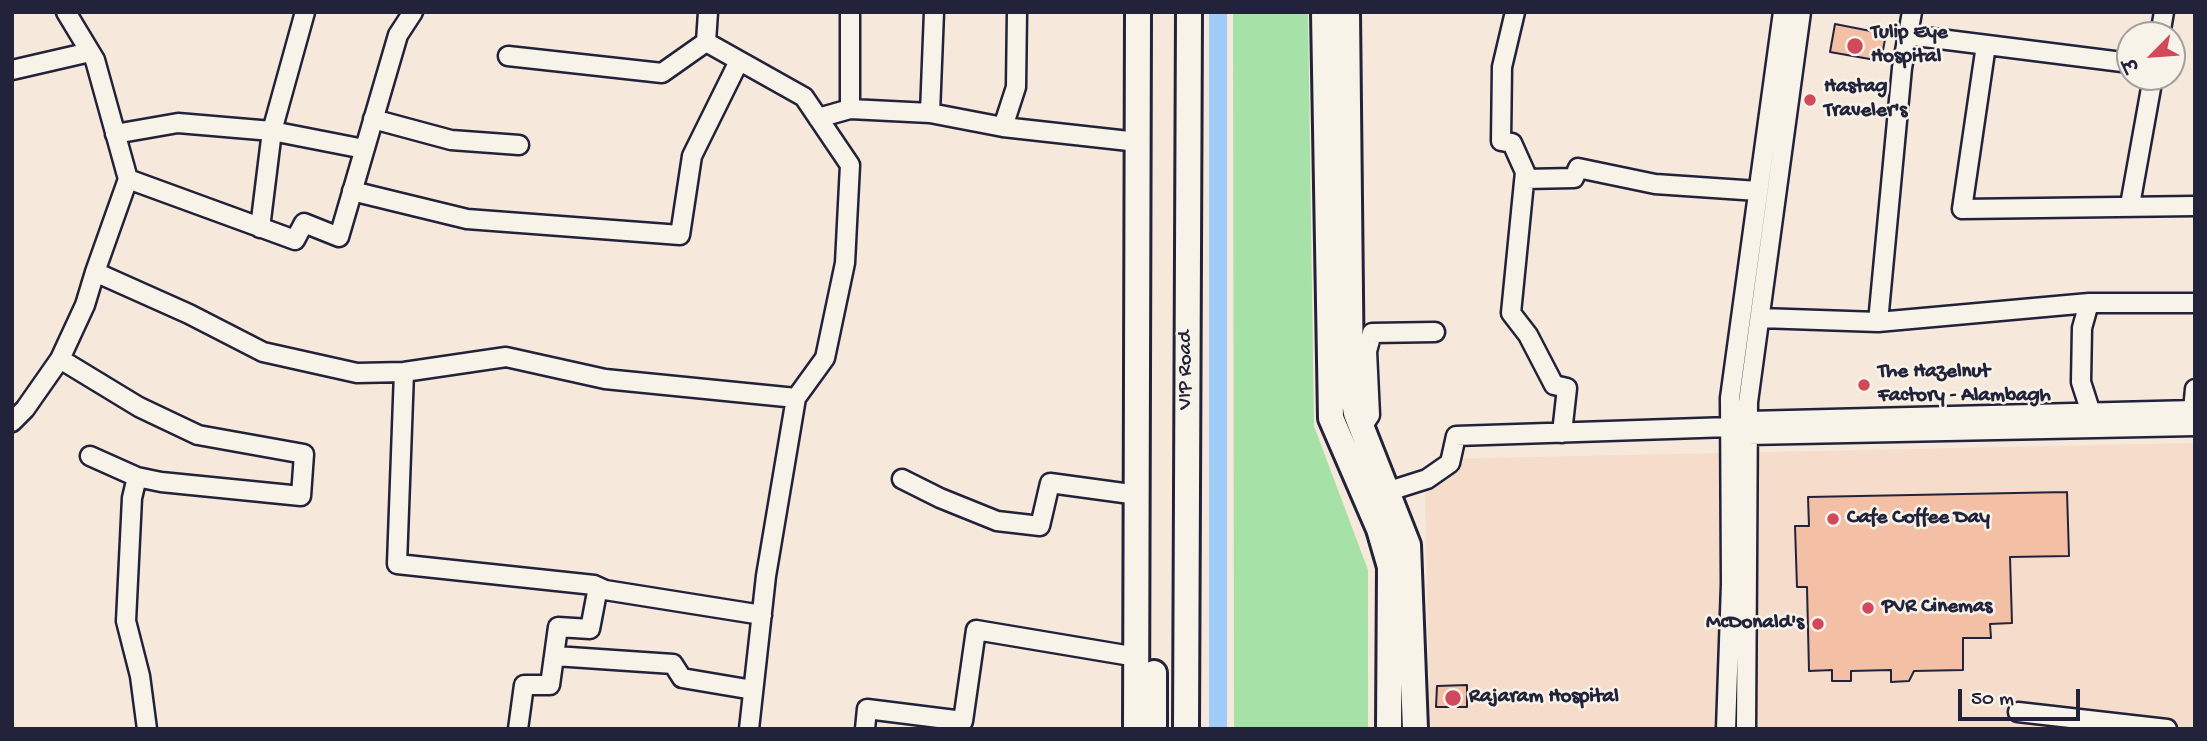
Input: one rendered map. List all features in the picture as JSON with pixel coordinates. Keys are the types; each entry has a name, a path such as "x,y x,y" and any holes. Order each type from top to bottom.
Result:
{"street":[{"path":"12,422 25,409 60,359 85,305 128,179 90,52 66,12"},
{"path":"260,228 272,131 304,12"},
{"path":"128,179 295,240 304,223 339,237 398,35 413,12"},
{"path":"706,42 708,12"},
{"path":"850,12 850,109"},
{"path":"930,113 934,12"},
{"path":"1003,127 1016,87 1017,12"},
{"name":"VIP Road","path":"1138,12 1138,142 1154,729"},
{"name":"VIP Road","path":"1136,729 1138,495 1146,411 1155,12"},
{"name":"VIP Road","path":"1186,729 1189,12"},
{"path":"1324,12 1331,418 1360,444 1386,492 1408,545 1415,729"},
{"path":"1348,12 1351,386 1360,444 1391,567 1390,729"},
{"path":"1515,12 1502,67 1500,141 1512,143 1525,172 1511,313 1528,335 1554,385 1567,388 1562,433"},
{"path":"1726,729 1731,584 1730,398 1783,12"},
{"path":"1746,729 1748,428 1801,12"},
{"path":"1878,322 1912,12"},
{"path":"1908,35 2116,61"},
{"path":"508,56 662,74 706,42"},
{"path":"706,42 804,97 850,165 845,263 825,358 796,398 762,615 749,729"},
{"path":"1986,45 1962,209 2195,206"},
{"path":"12,70 90,52"},
{"path":"352,191 467,219 680,235 692,156 739,61"},
{"path":"2130,205 2150,91"},
{"path":"818,118 850,109 930,113 1003,127 1138,142"},
{"path":"373,119 451,140 519,145"},
{"path":"115,134 178,123 272,131 365,149"},
{"path":"1525,179 1574,178 1578,168 1655,184 1758,191"},
{"path":"95,272 263,352 357,373 404,372 506,357 605,379 796,398"},
{"path":"1760,318 1878,322 2089,303 2195,303"},
{"path":"2089,303 2082,328 2081,382 2091,413"},
{"path":"1360,444 1370,415 1367,351 1372,333 1435,332"},
{"path":"60,359 139,407 198,435 304,454 301,496 161,482 137,477 90,456"},
{"path":"404,372 397,564 598,587 762,615"},
{"path":"2194,415 2195,389"},
{"path":"1748,428 2091,413 2194,415"},
{"path":"1386,492 1427,479 1450,463 1456,436 2194,415"},
{"path":"137,477 132,498 126,621 141,676 147,729"},
{"path":"902,479 998,521 1040,526 1050,483 1138,495"},
{"path":"518,729 524,685 551,685 558,627 590,629 598,587"},
{"path":"865,729 867,709 963,721 976,630 1137,657"},
{"path":"555,656 673,664 682,678 753,690"},
{"path":"2018,712 2167,729"}],"shaded area":[{"path":"2195,443 2195,729 1430,729 1425,493 1439,459"}],"green space":[{"path":"1233,12 1308,12 1314,426 1368,570 1368,729 1234,729"}],"building":[{"path":"1835,24 1886,34 1881,61 1830,52"},
{"path":"2067,492 2069,556 2010,557 2012,623 1990,624 1991,638 1963,638 1963,670 1914,671 1909,681 1891,682 1891,670 1851,671 1851,681 1832,681 1832,670 1809,671 1807,587 1797,587 1795,526 1809,526 1808,497"},
{"path":"1467,685 1467,707 1436,707 1437,686"}],"waterway":[{"path":"1218,12 1218,729"}],"place":[{"name":"Tulip Eye Hospital","path":"1855,46"},
{"name":"Hastag Traveler's","path":"1810,100"},
{"name":"The Hazelnut Factory - Alambagh","path":"1864,385"},
{"name":"Cafe Coffee Day","path":"1833,519"},
{"name":"PVR Cinemas","path":"1868,608"},
{"name":"McDonald's","path":"1818,624"},
{"name":"Rajaram Hospital","path":"1453,698"}]}
